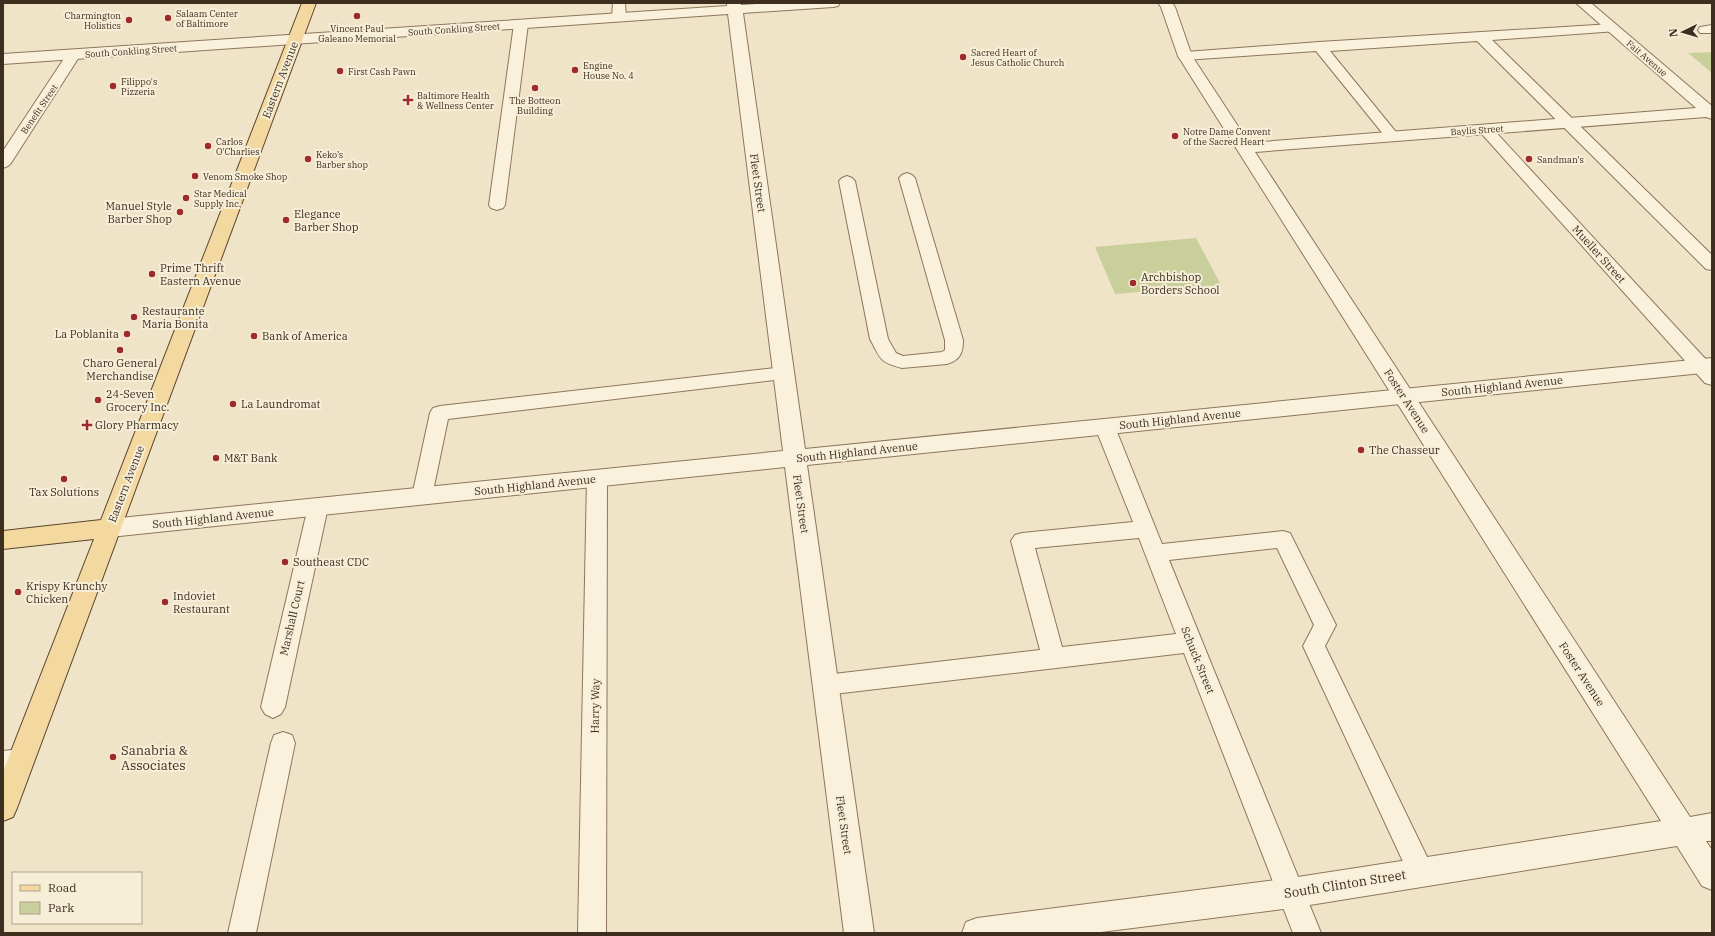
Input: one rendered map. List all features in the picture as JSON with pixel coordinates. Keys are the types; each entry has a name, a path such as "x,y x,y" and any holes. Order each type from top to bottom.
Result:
{"main road":[{"name":"Eastern Avenue","path":"3,808 12,761 110,528 309,3"},
{"name":"South Highland Avenue","path":"3,540 110,528"}],"street":[{"name":"South Conkling Street","path":"3,59 619,17 734,6 833,3"},
{"name":"Foster Avenue","path":"1165,3 1168,7 1185,56 1712,876"},
{"name":"Fait Avenue","path":"1583,3 1711,113"},
{"name":"Fleet Street","path":"734,6 859,933"},
{"name":"Baylis Street","path":"1244,148 1711,113"},
{"name":"South Highland Avenue","path":"110,528 1404,396 1708,370"},
{"name":"South Clinton Street","path":"977,933 1291,893 1712,828"}],"lane":[{"path":"619,3 619,17"},
{"path":"497,204 521,24"},
{"path":"1185,56 1319,46 1612,28"},
{"path":"1480,36 1712,265"},
{"path":"1319,46 1393,137"},
{"name":"Benefit Street","path":"3,163 74,54"},
{"name":"Mueller Street","path":"1486,130 1708,370"},
{"path":"848,181 879,339 889,357 902,362 947,358 954,352 954,340 907,178"},
{"path":"422,496 440,413 784,373"},
{"name":"Schuck Street","path":"1105,426 1307,933"},
{"name":"Harry Way","path":"592,933 597,478"},
{"name":"Marshall Court","path":"272,707 318,507"},
{"path":"1054,658 1022,541 1146,528"},
{"path":"1156,553 1283,539 1325,625 1314,646 1422,872"},
{"path":"825,685 1191,642"},
{"path":"242,933 283,743"}],"green space":[{"path":"1712,52 1712,73 1688,53"},
{"path":"1196,238 1221,285 1115,294 1095,247"}],"place":[{"name":"Vincent Paul Galeano Memorial","path":"357,16"},
{"name":"Salaam Center of Baltimore","path":"168,18"},
{"name":"Charmington Holistics","path":"129,20"},
{"name":"Sacred Heart of Jesus Catholic Church","path":"963,57"},
{"name":"Engine House No. 4","path":"575,70"},
{"name":"First Cash Pawn","path":"340,71"},
{"name":"Filippo's Pizzeria","path":"113,86"},
{"name":"The Botteon Building","path":"535,88"},
{"name":"Baltimore Health & Wellness Center","path":"408,100"},
{"name":"Notre Dame Convent of the Sacred Heart","path":"1175,136"},
{"name":"Carlos O'Charlies","path":"208,146"},
{"name":"Keko’s Barber shop","path":"308,159"},
{"name":"Sandman's","path":"1529,159"},
{"name":"Venom Smoke Shop","path":"195,176"},
{"name":"Star Medical Supply Inc.","path":"186,198"},
{"name":"Manuel Style Barber Shop","path":"180,212"},
{"name":"Elegance Barber Shop","path":"286,220"},
{"name":"Prime Thrift Eastern Avenue","path":"152,274"},
{"name":"Archbishop Borders School","path":"1133,283"},
{"name":"Restaurante Maria Bonita","path":"134,317"},
{"name":"La Poblanita","path":"127,334"},
{"name":"Bank of America","path":"254,336"},
{"name":"Charo General Merchandise","path":"120,350"},
{"name":"24-Seven Grocery Inc.","path":"98,400"},
{"name":"La Laundromat","path":"233,404"},
{"name":"Glory Pharmacy","path":"87,425"},
{"name":"The Chasseur","path":"1361,450"},
{"name":"M&T Bank","path":"216,458"},
{"name":"Tax Solutions","path":"64,479"},
{"name":"Southeast CDC","path":"285,562"},
{"name":"Krispy Krunchy Chicken","path":"18,592"},
{"name":"Indoviet Restaurant","path":"165,602"},
{"name":"Sanabria & Associates","path":"113,757"}]}
